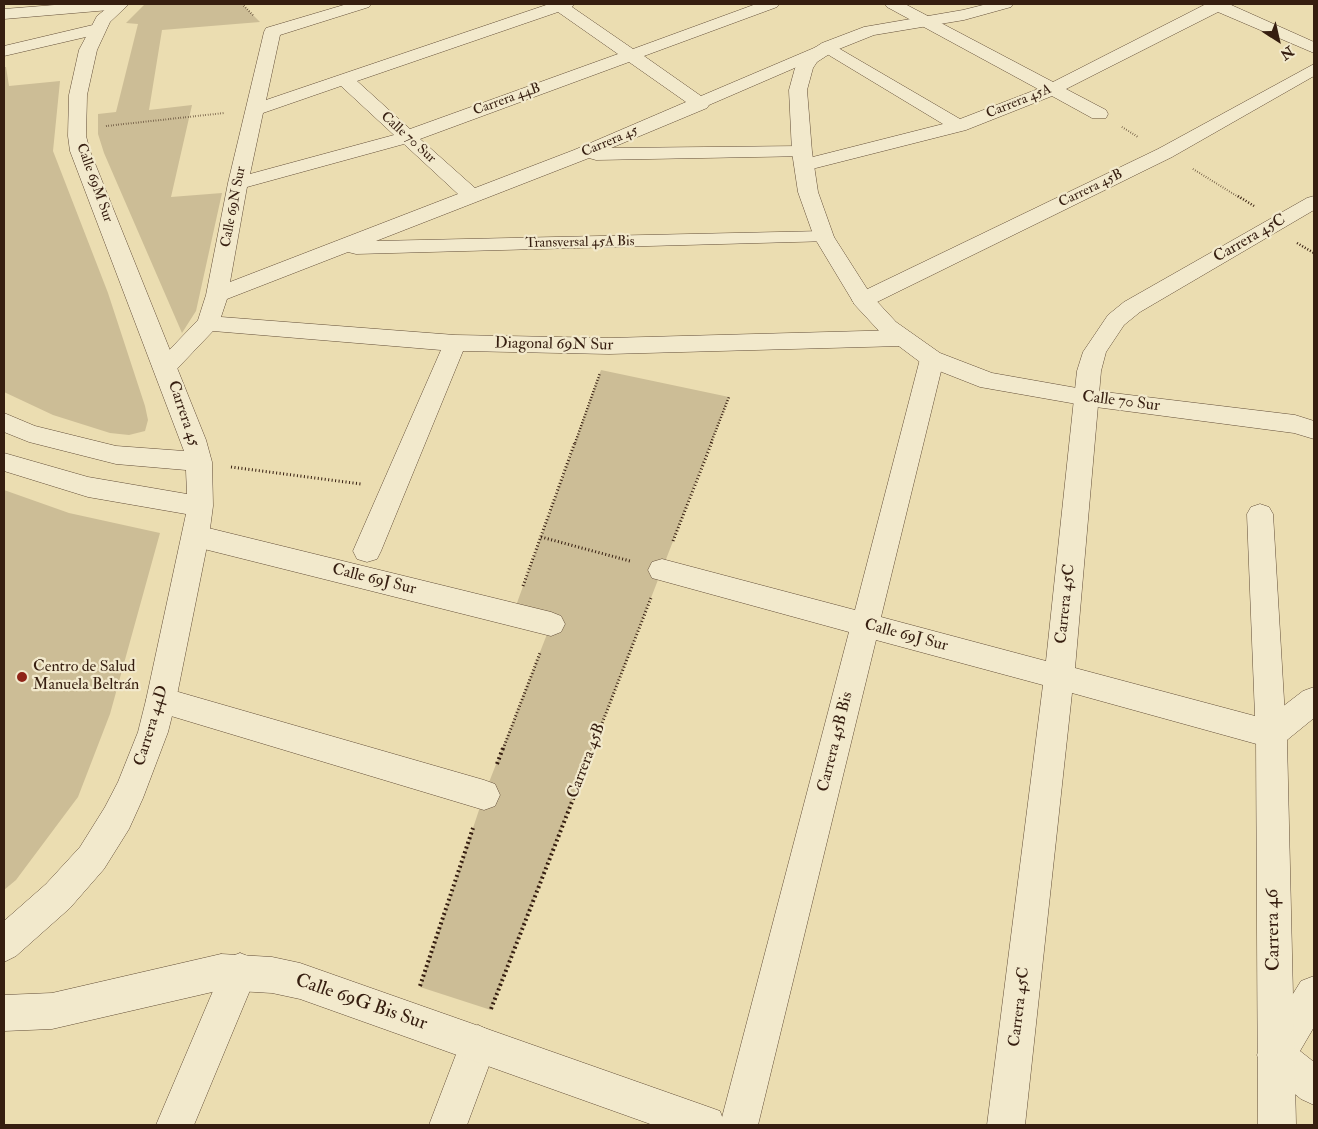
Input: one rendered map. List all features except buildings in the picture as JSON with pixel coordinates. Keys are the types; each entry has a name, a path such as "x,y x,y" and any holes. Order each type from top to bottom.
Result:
{"street":[{"path":"4,14 121,4"},
{"name":"Calle 69M Sur","path":"121,4 97,30 88,50 78,95 76,129 80,151 166,366"},
{"name":"Calle 69N Sur","path":"166,366 208,323 217,295 238,183 272,32 363,4"},
{"path":"254,110 561,4 630,56 701,104"},
{"name":"Carrera 44B","path":"238,183 407,137 771,4"},
{"path":"893,4 1099,114"},
{"name":"Carrera 45","path":"217,295 582,154 701,104 828,47 870,31 1005,4"},
{"path":"1218,4 1314,48"},
{"name":"Carrera 45A","path":"582,154 803,158 959,126 1053,89 1218,4"},
{"path":"4,51 97,30"},
{"path":"828,47 959,126"},
{"name":"Calle 70 Sur","path":"828,47 811,58 804,68 798,90 803,158 808,192 824,237 863,300 876,316 901,338 932,359 988,381 1088,398 1295,424 1314,430"},
{"name":"Carrera 45B","path":"863,300 1165,153 1314,69"},
{"name":"Calle 70 Sur","path":"344,79 472,196"},
{"name":"Carrera 45C","path":"1006,1125 1059,677 1090,371 1095,352 1116,320 1132,307 1314,202"},
{"name":"Transversal 45A Bis","path":"336,249 824,237"},
{"name":"Diagonal 69N Sur","path":"208,323 455,343 609,346 901,338"},
{"path":"367,551 455,343"},
{"name":"Carrera 45B Bis","path":"739,1125 932,359"},
{"name":"Carrera 45","path":"166,366 194,440 199,462"},
{"path":"4,422 44,438 116,455 199,462"},
{"path":"4,462 88,487 200,506"},
{"name":"Carrera 44D","path":"4,944 58,896 92,858 117,818 132,787 153,732 196,536 200,506 199,462"},
{"name":"Carrera 46","path":"1260,514 1272,734 1277,1125"},
{"name":"Calle 69J Sur","path":"196,536 551,624"},
{"name":"Calle 69J Sur","path":"662,570 1272,734"},
{"path":"161,700 484,795"},
{"path":"1272,734 1314,700"},
{"path":"175,1125 240,971"},
{"name":"Calle 69G Bis Sur","path":"4,1013 52,1010 222,972 240,971 272,975 300,981 706,1125"},
{"path":"1314,994 1276,1055 1314,1086"},
{"path":"448,1125 478,1044"}],"path":[{"path":"76,129 254,110"},
{"path":"513,614 609,346"},
{"name":"Carrera 45B","path":"478,1044 729,397"},
{"path":"199,462 394,488"},
{"path":"541,536 662,570"}],"shaded area":[{"path":"145,4 242,4 260,22 162,30 149,110 192,105 171,197 222,193 196,311 182,333 104,153 98,134 98,114 116,112 138,24 126,23"},
{"path":"4,67 6,67 9,86 60,81 53,151 108,293 145,406 148,420 145,431 129,435 110,433 53,415 4,392"},
{"path":"601,370 729,397 491,1010 420,987 484,795 551,624 513,614"},
{"path":"4,490 69,513 160,533 110,714 78,797 16,880 4,890"}],"place":[{"name":"Centro de Salud Manuela Beltrán","path":"22,677"}]}
